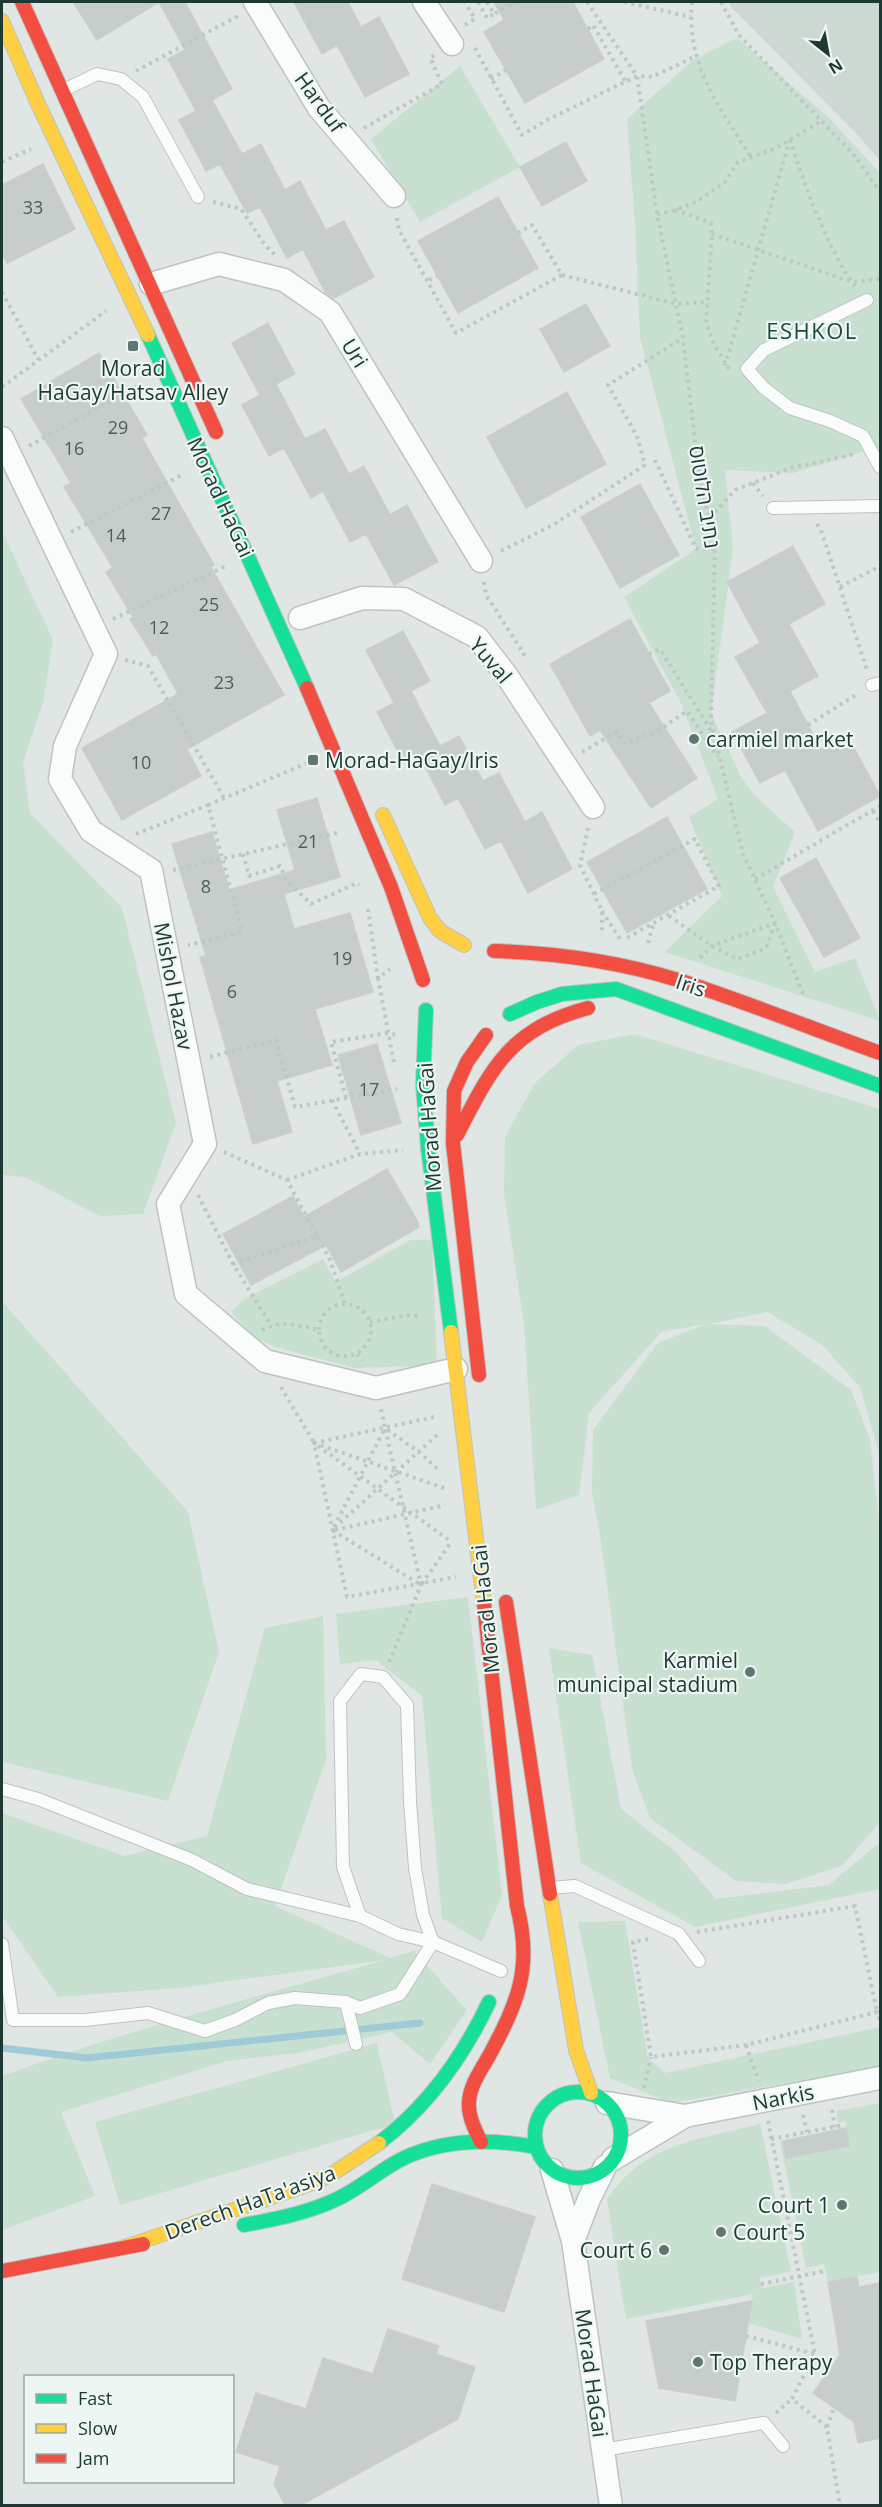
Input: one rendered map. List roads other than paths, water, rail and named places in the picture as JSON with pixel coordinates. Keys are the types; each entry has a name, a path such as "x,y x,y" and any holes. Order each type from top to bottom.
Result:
{"street":[{"name":"Morad HaGai","path":"22,2 220,441"},
{"path":"424,2 452,44"},
{"name":"Harduf","path":"256,4 319,108 394,196"},
{"name":"Morad HaGai","path":"2,21 22,72 249,555 334,752 414,950 423,980 422,1001 426,1010 423,1084 428,1148 481,1572 517,1905 525,1940 524,1973 502,2030 479,2073 469,2102 473,2123 482,2142"},
{"name":"Uri","path":"151,284 219,264 284,280 330,312 481,561"},
{"name":"Mishol Hazav","path":"6,448 106,654 65,746 60,779 91,831 151,870 205,1144 168,1204 186,1294 265,1361 376,1388 456,1369"},
{"name":"Yuval","path":"300,618 362,598 404,599 477,637 593,807"},
{"path":"379,804 430,918 440,931 464,945"},
{"path":"444,952 464,945"},
{"name":"Iris","path":"464,945 481,946 494,951 529,952 600,962 678,980 880,1053"},
{"path":"494,951 509,967"},
{"path":"423,980 432,963"},
{"name":"Iris","path":"510,1014 538,1000 578,990 616,989 880,1086"},
{"path":"470,1038 486,1035 500,1027 510,1014 516,995"},
{"path":"453,1143 488,1074 514,1044 546,1021 584,1009 650,1000"},
{"path":"426,1010 439,1028"},
{"name":"Morad HaGai","path":"481,1393 453,1143 454,1092 467,1062 486,1035"},
{"name":"Morad HaGai","path":"503,1583 576,2050 599,2098"},
{"path":"509,1938 517,1905"},
{"path":"499,1976 502,2030"},
{"name":"Derech HaTa'asiya","path":"122,2248 291,2191 332,2174 367,2152 408,2118 457,2064 480,2025 499,1976"},
{"name":"Narkis","path":"536,2147 534,2134 536,2120 552,2099 565,2093 578,2091 599,2098 685,2116 767,2111 880,2078"},
{"path":"599,2098 614,2111 620,2124 621,2139 609,2163"},
{"name":"Narkis","path":"552,2170 571,2178 585,2178 685,2116"},
{"path":"482,2142 517,2143 536,2147 542,2159 552,2170"},
{"name":"Derech HaTa'asiya","path":"2,2271 301,2214 338,2198 403,2159 426,2150 482,2142"},
{"name":"Morad HaGai","path":"573,2241 589,2199 609,2163"},
{"name":"Morad HaGai","path":"552,2170 573,2241 611,2505"}],"lane":[{"path":"61,92 97,74 121,79 143,97 198,197"},
{"path":"867,300 764,350 747,369 764,388 790,408 863,436 880,467"},
{"path":"773,508 880,506"},
{"path":"360,1916 343,1867 340,1701 361,1674 383,1677 407,1705 415,1868 423,1915 433,1942"},
{"path":"2,1789 38,1799 192,1860 247,1889 360,1916 398,1934 433,1942 499,1976"},
{"path":"549,1888 574,1886 679,1934 699,1961"},
{"path":"2,1944 13,2020 62,2021 148,2013 206,2031 235,2020 268,2003 295,1998 346,2002 360,2008 400,1994 433,1942"},
{"path":"346,2002 356,2044"},
{"path":"603,2450 764,2423 783,2446"}],"waterway":[{"path":"2,2048 87,2058 420,2023"}],"place":[{"name":"Morad HaGay/Hatsav Alley","path":"133,346"},
{"name":"carmiel market","path":"694,739"},
{"name":"Morad-HaGay/Iris","path":"313,760"},
{"name":"Karmiel municipal stadium","path":"750,1672"},
{"name":"Court 1","path":"842,2205"},
{"name":"Court 5","path":"721,2232"},
{"name":"Court 6","path":"664,2250"},
{"name":"Top Therapy","path":"698,2362"}],"district":[{"name":"ESHKOL","path":"812,330"}]}
